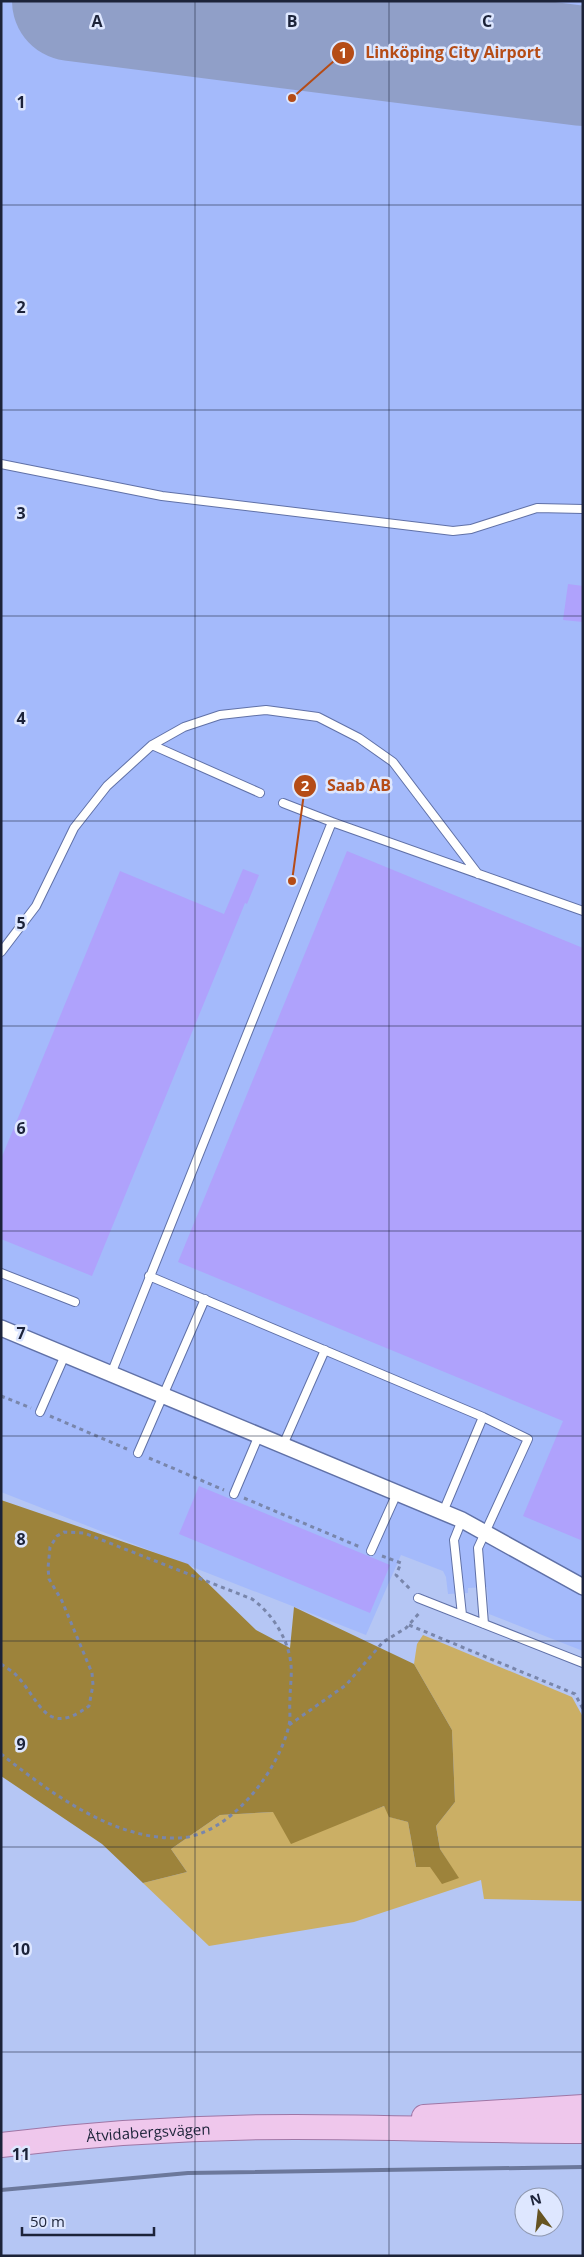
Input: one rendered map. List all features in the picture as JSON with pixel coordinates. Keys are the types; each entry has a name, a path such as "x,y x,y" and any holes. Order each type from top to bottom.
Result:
{"main road":[{"name":"Åtvidabergsvägen","path":"1,2145 125,2132 296,2127 525,2109 583,2107"},
{"name":"Åtvidabergsvägen","path":"296,2127 450,2131 583,2130"}],"street":[{"path":"1,1328 462,1520 583,1587"}],"lane":[{"path":"1,464 162,496 453,531 470,529 537,508 583,509"},
{"path":"1,952 36,906 74,828 107,786 152,745 184,727 220,715 266,710 318,717 359,738 393,762 479,874"},
{"path":"152,745 260,793"},
{"path":"283,803 583,911"},
{"path":"111,1374 332,822"},
{"path":"1,1273 75,1302"},
{"path":"149,1276 483,1417 528,1439 478,1548 484,1624"},
{"path":"138,1454 205,1300"},
{"path":"283,1445 325,1350"},
{"path":"40,1412 65,1355"},
{"path":"443,1512 483,1417"},
{"path":"234,1494 259,1435"},
{"path":"371,1551 397,1493"},
{"path":"462,1520 454,1540 462,1615"},
{"path":"418,1598 583,1663"}],"path":[{"path":"1,1396 400,1563 396,1575 418,1598"},
{"path":"1,1664 16,1675 41,1711 50,1717 66,1718 78,1714 89,1706 93,1685 92,1673 62,1601 49,1579 50,1547 57,1536 64,1532 84,1533 252,1599 264,1608 283,1636 291,1664 289,1725 274,1762 252,1798 218,1826 198,1835 165,1838 132,1832 106,1822 44,1788 1,1754"},
{"path":"289,1725 346,1685 383,1642 409,1625 429,1602"},
{"path":"409,1625 575,1694 583,1709"}],"shaded area":[{"path":"1,1 583,1 583,1651 489,1614 487,1587 468,1588 468,1593 448,1594 446,1577 443,1571 401,1555 366,1635 1,1492"},
{"path":"1,1500 188,1564 256,1630 290,1648 294,1607 414,1664 452,1730 455,1802 436,1826 440,1849 459,1878 442,1884 430,1867 416,1867 408,1822 389,1817 384,1806 291,1844 273,1812 220,1815 171,1849 187,1872 143,1883 102,1844 1,1776"},
{"path":"423,1635 572,1697 583,1717 583,1901 484,1899 481,1880 354,1922 209,1946 143,1883 187,1872 171,1849 220,1815 273,1812 340,1823 384,1806 390,1817 408,1822 416,1867 430,1867 458,1878 440,1849 436,1826 455,1802 452,1730 414,1664 417,1644"}],"building":[{"path":"568,584 583,586 583,622 563,620"},
{"path":"347,851 583,948 583,1541 523,1516 563,1421 178,1262"},
{"path":"243,869 259,875 247,904 245,903 92,1276 1,1239 1,1159 120,871 224,914"},
{"path":"199,1486 390,1565 370,1613 179,1534"}],"runway":[{"path":"72,1 583,66"}],"railway":[{"path":"1,2190 188,2173 583,2167"}],"place":[{"name":"Linköping City Airport","path":"292,98"},
{"name":"Saab AB","path":"292,881"}]}
